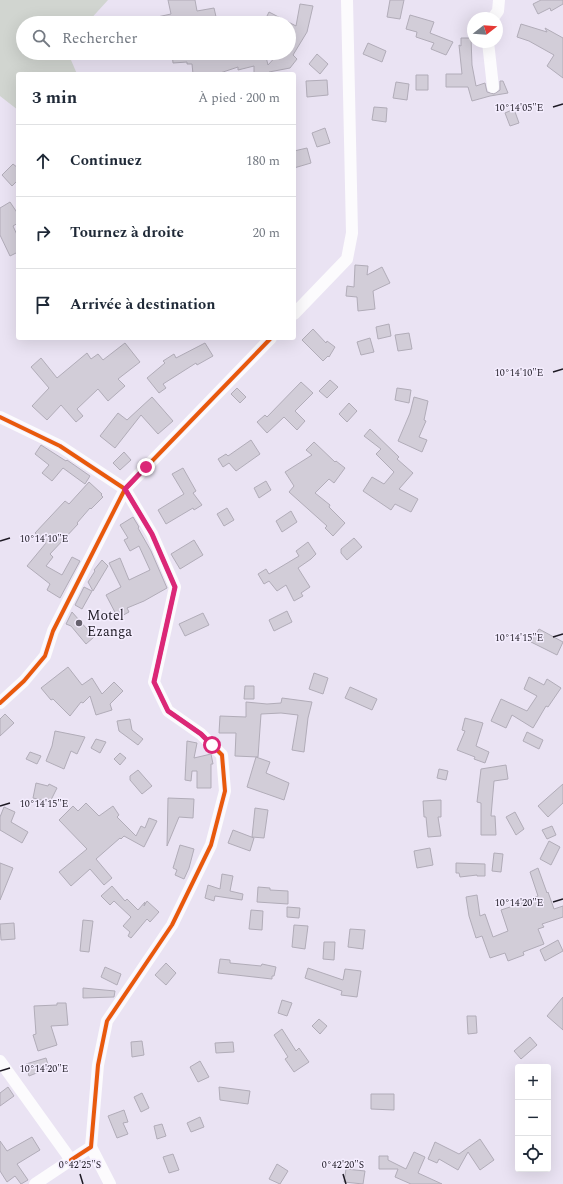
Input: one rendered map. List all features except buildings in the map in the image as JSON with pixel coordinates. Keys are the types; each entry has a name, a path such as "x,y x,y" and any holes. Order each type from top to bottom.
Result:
{"street":[{"path":"296,312 347,259 352,232 347,0"},
{"path":"497,12 499,0"},
{"path":"489,48 492,87"},
{"path":"0,703 24,681 45,656 53,632 125,489 269,340"},
{"path":"0,417 60,446 125,489 152,534 175,587 154,682 168,711 201,734 222,755 225,792 212,845 172,925 106,1021 98,1065 90,1147 110,1184"},
{"path":"0,1061 71,1160"},
{"path":"35,1184 90,1147"}],"shaded area":[{"path":"0,0 108,0 93,16 16,16 16,60 71,60 76,72 16,72 16,108 0,96"}],"cycle path":[{"path":"0,703 24,681 45,656 53,631 125,489 269,340"},
{"path":"0,417 60,446 125,489 152,534 175,587 154,682 168,711 201,734 222,755 225,791 211,845 172,925 107,1021 98,1065 91,1147 71,1160"}],"place":[{"name":"Motel Ezanga","path":"79,623"}],"route":[{"path":"146,467 125,489 152,534 175,587 154,682 168,711 201,734 212,745"}]}
